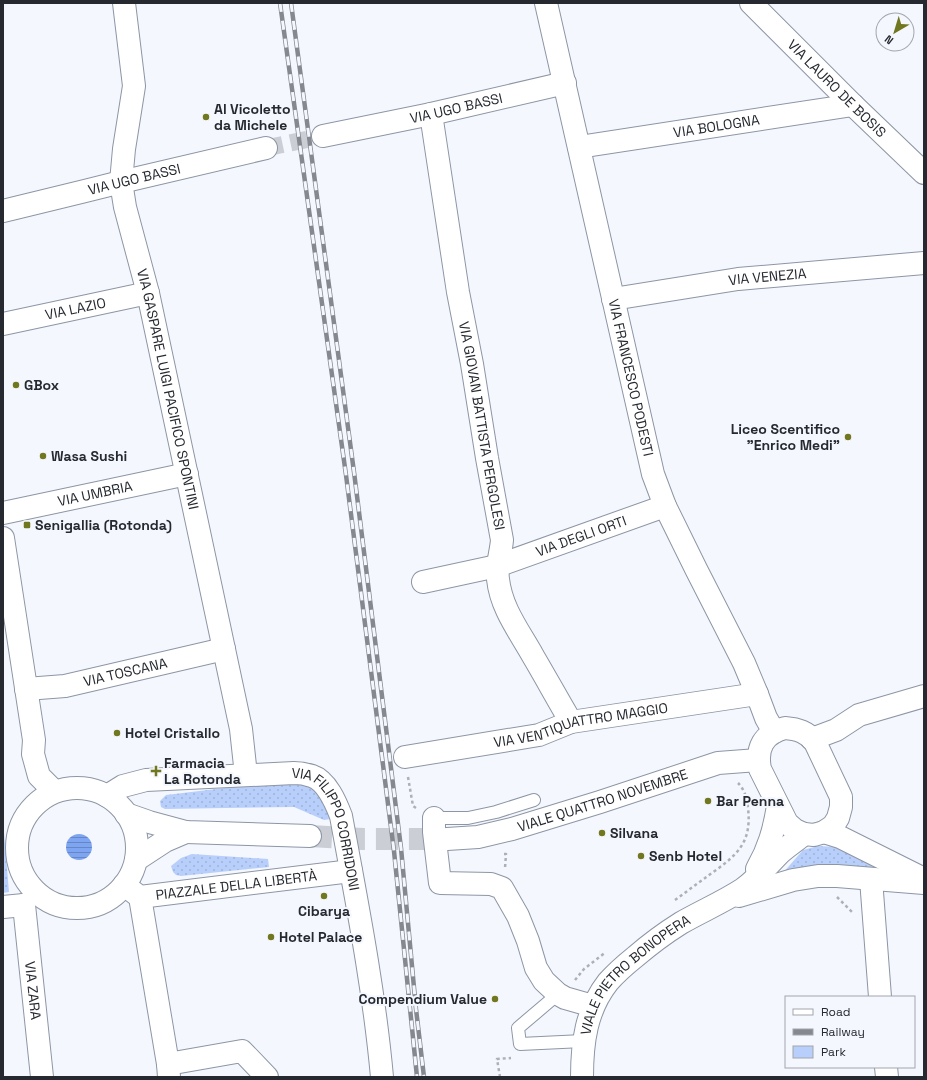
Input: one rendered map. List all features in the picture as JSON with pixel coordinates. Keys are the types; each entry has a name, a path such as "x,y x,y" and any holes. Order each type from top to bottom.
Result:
{"street":[{"name":"VIA GASPARE LUIGI PACIFICO SPONTINI","path":"124,3 134,86 124,149 121,182 125,207 148,293 241,728 246,775"},
{"name":"VIA FRANCESCO PODESTI","path":"546,3 565,82 612,299 653,474 665,506 744,663 766,718 774,732"},
{"name":"VIA LAURO DE BOSIS","path":"751,3 853,105 924,173"},
{"name":"VIA UGO BASSI","path":"323,136 431,114 565,82"},
{"name":"VIA BOLOGNA","path":"579,147 853,105"},
{"name":"VIA GIOVAN BATTISTA PERGOLESI","path":"431,114 458,292 472,364 502,540 497,566 497,578 501,596 510,616 571,722"},
{"name":"VIA UGO BASSI","path":"3,211 266,148"},
{"name":"VIA VENEZIA","path":"612,299 738,279 924,263"},
{"name":"VIA LAZIO","path":"3,324 148,293"},
{"name":"VIA UMBRIA","path":"3,513 187,474"},
{"name":"VIA DEGLI ORTI","path":"422,582 497,566 665,506"},
{"path":"3,538 34,740 33,754 39,776 54,791"},
{"name":"VIA TOSCANA","path":"26,689 65,686 224,649"},
{"name":"VIA VENTIQUATTRO MAGGIO","path":"405,757 539,735 571,722 757,694"},
{"path":"812,739 836,730 859,715 924,696"},
{"name":"VIALE PIETRO BONOPERA","path":"582,1077 583,1041 593,1006 598,995 619,970 681,923 726,899 748,884 769,866 780,853 814,833 833,826 838,818 841,807 841,797 815,742 802,731 793,728 785,728 774,732"},
{"path":"774,732 763,742 759,751 758,760 760,769 787,823 795,830 840,837 924,879"},
{"name":"VIALE QUATTRO NOVEMBRE","path":"447,840 478,837 512,829 718,763 758,760"},
{"name":"VIA FILIPPO CORRIDONI","path":"107,796 123,786 146,780 294,773 313,776 320,780 329,791 341,816 372,997 379,1042 382,1077"},
{"path":"132,891 115,894 105,901 88,907 70,908 53,903 21,901 27,881 21,870 17,853 17,838 25,817 38,802 54,791 76,788 92,790 107,796 118,804 126,814 134,830 136,841 136,860 129,878 132,891 168,1070 242,1051 267,1077"},
{"name":"VIALE PIETRO BONOPERA","path":"748,884 770,845 778,806"},
{"path":"126,814 186,832 310,836"},
{"path":"434,818 434,832 440,883 491,884 502,888 515,910 528,941 536,968 544,981 558,994 565,998 593,1006"},
{"path":"136,860 165,841 186,832"},
{"name":"PIAZZALE DELLA LIBERTÀ","path":"132,891 351,871"},
{"name":"VIALE PIETRO BONOPERA","path":"726,899 793,880 818,876 872,878 924,883"},
{"path":"872,878 880,996"},
{"name":"VIA ZARA","path":"21,901 42,1077"}],"lane":[{"path":"434,818 468,818 496,812 534,800"},
{"path":"558,994 518,1028 520,1044 583,1041"}],"path":[{"path":"405,757 413,806 434,818"},
{"path":"742,845 747,834 749,818 747,800"}],"green space":[{"path":"293,780 304,782 319,793 331,819 324,820 294,807 165,809 161,807 160,801 166,795"},
{"path":"3,820 9,892 3,893"},
{"path":"818,846 838,847 892,872 782,874 803,850"},
{"path":"192,854 268,859 269,867 181,876 176,875 171,866 181,858"}],"water":[{"path":"79,834 88,838 92,847 88,856 79,860 70,856 66,847 70,838"}],"tunnel":[{"path":"266,148 323,136"},
{"path":"310,836 363,839 447,839"}],"railway":[{"path":"280,3 346,475 394,851 417,1077"},
{"path":"291,3 354,472 401,848 424,1077"}],"place":[{"name":"Al Vicoletto da Michele","path":"206,117"},
{"name":"GBox","path":"16,385"},
{"name":"Liceo Scentifico \"Enrico Medi\"","path":"848,437"},
{"name":"Wasa Sushi","path":"43,456"},
{"name":"Senigallia (Rotonda)","path":"27,525"},
{"name":"Hotel Cristallo","path":"117,733"},
{"name":"Farmacia La Rotonda","path":"156,771"},
{"name":"Bar Penna","path":"708,801"},
{"name":"Silvana","path":"602,833"},
{"name":"Senb Hotel","path":"641,856"},
{"name":"Cibarya","path":"324,896"},
{"name":"Hotel Palace","path":"271,937"},
{"name":"Compendium Value","path":"495,999"}]}
